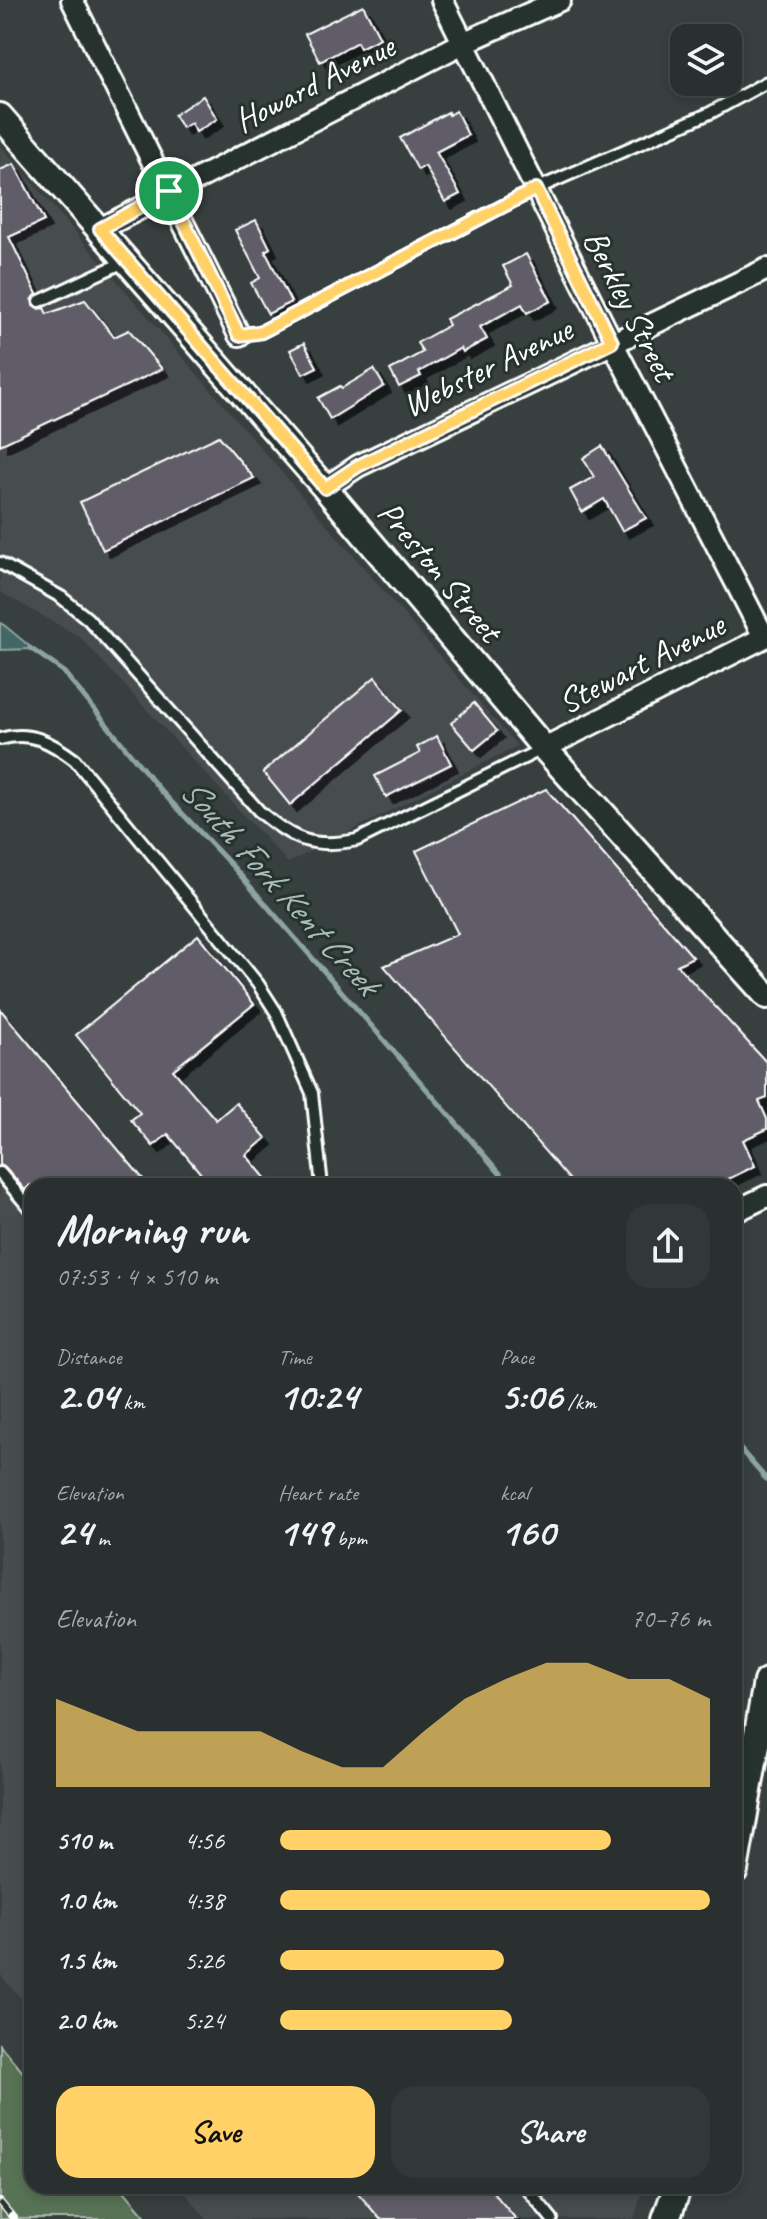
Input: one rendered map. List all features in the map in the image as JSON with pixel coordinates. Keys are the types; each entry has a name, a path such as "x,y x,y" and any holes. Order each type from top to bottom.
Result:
{"main road":[{"path":"742,1824 767,1682"},
{"path":"666,2219 675,2194"}],"street":[{"path":"72,0 239,335"},
{"name":"Berkley Street","path":"442,0 612,342 766,636"},
{"name":"Howard Avenue","path":"100,229 463,43 560,0"},
{"name":"Preston Street","path":"0,116 325,488 544,748 767,996"},
{"name":"Webster Avenue","path":"325,488 358,466 767,269"},
{"name":"Stewart Avenue","path":"544,748 766,636"},
{"path":"742,1208 767,1196"}],"lane":[{"path":"239,335 261,332 536,189 710,113 767,82"},
{"path":"40,301 127,260"},
{"path":"0,563 61,597 88,619 259,811 281,830 304,840 331,845 357,840 544,748"},
{"path":"0,739 12,736 43,739 75,760 258,984 276,1012 312,1093 321,1178"},
{"path":"0,1173 24,1202"},
{"path":"532,2194 552,2219"}],"shaded area":[{"path":"0,145 517,746 288,863 80,637 0,592"},
{"path":"0,1179 24,1208 24,2002 0,1974"},
{"path":"186,2194 642,2194 634,2219 207,2219"}],"green space":[{"path":"0,2045 24,2074 24,2194 127,2194 148,2219 0,2219"}],"water":[{"path":"0,623 4,625 33,649 0,650"}],"building":[{"path":"363,5 380,38 360,48 357,42 320,62 305,34"},
{"path":"203,96 217,119 196,132 191,123 182,128 174,115"},
{"path":"456,111 468,135 436,152 460,194 445,202 425,166 418,170 400,138 448,112 449,115"},
{"path":"14,164 44,221 9,237 37,294 32,300 33,305 44,308 47,314 85,300 114,337 129,330 162,369 0,445 0,170"},
{"path":"256,220 270,248 265,251 291,302 268,314 251,283 260,278 235,230"},
{"path":"526,254 551,301 527,313 522,304 480,327 487,339 463,352 461,348 419,372 421,376 399,387 390,370 423,352 417,343 449,325 446,319 513,285 503,266"},
{"path":"304,343 317,367 303,374 290,350"},
{"path":"374,369 384,386 330,419 318,398"},
{"path":"219,436 254,478 103,550 80,502"},
{"path":"602,446 646,518 622,531 604,499 582,512 570,490 594,477 583,458"},
{"path":"375,677 402,710 290,805 263,772"},
{"path":"474,703 497,731 474,750 451,723"},
{"path":"437,736 451,764 386,797 375,776 420,753 417,747"},
{"path":"546,789 693,957 677,965 767,1063 767,1098 759,1101 767,1119 767,1129 743,1140 755,1166 730,1178 568,1178 384,966 458,934 416,851"},
{"path":"198,935 254,1004 173,1070 216,1120 236,1103 266,1138 246,1155 265,1178 204,1178 168,1134 153,1146 131,1120 140,1113 76,1035"},
{"path":"0,1009 142,1178 24,1178 24,1189 0,1165"},
{"path":"359,2194 495,2194 516,2219 380,2219"}],"waterway":[{"name":"South Fork Kent Creek","path":"30,648 63,671 161,791 234,868 504,1178"},
{"name":"South Fork Kent Creek","path":"742,1451 767,1480"}],"railway":[{"path":"0,2202 14,2219"}],"route":[{"path":"536,189 612,342 358,466 325,488 100,229 169,191 239,335 261,332 536,189"}]}
